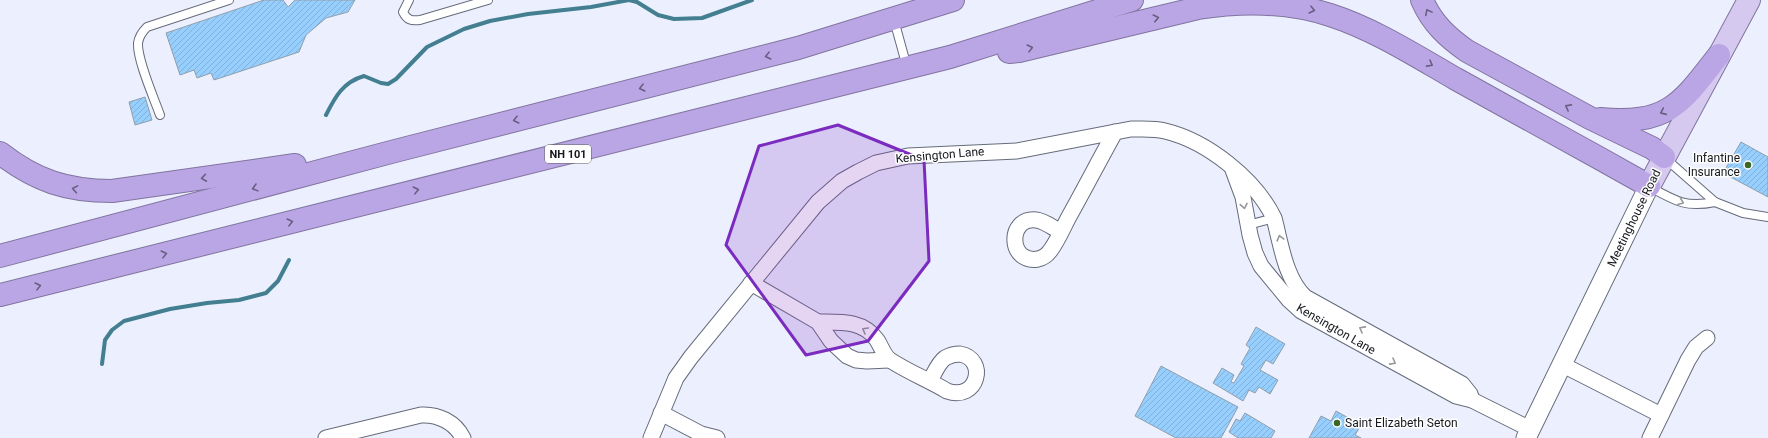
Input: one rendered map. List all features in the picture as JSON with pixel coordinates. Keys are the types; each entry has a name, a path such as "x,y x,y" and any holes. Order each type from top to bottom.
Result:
{"highway":[{"path":"798,48 844,26 916,0"},
{"path":"0,256 395,151 798,48 953,0"},
{"name":"NH 101","path":"0,295 950,57 1132,0"},
{"path":"1422,0 1427,12 1436,26 1448,38 1467,51 1590,118 1652,148 1664,157"},
{"path":"950,57 1019,51 1185,11 1226,4 1257,3 1308,9 1331,15 1381,37 1649,186"},
{"path":"1590,118 1622,121 1637,120 1665,112 1678,104 1689,93 1719,55"},
{"path":"0,153 16,165 38,178 62,186 87,191 112,192 395,151"}],"main road":[{"name":"Meetinghouse Road","path":"1649,186 1749,0"}],"street":[{"name":"Kensington Lane","path":"651,438 676,378 691,357 807,214 829,191 842,181 874,164 908,156 1034,149 1131,129 1147,128 1180,135 1208,149 1233,168 1265,201 1274,218 1286,262 1295,285 1305,297 1337,323 1454,388 1466,388 1472,400 1528,434"},
{"path":"1061,232 1115,132"},
{"name":"Kensington Lane","path":"1233,168 1243,197 1255,253 1261,266 1279,289 1301,311 1337,323"},
{"name":"Meetinghouse Road","path":"1528,434 1649,186"},
{"path":"751,283 818,322 831,341 847,356 861,361 889,360 930,381"},
{"path":"818,322 851,323 862,327 874,336 889,360"},
{"path":"1650,438 1696,347 1707,338"},
{"path":"1563,365 1661,415"},
{"path":"662,413 703,436 717,438"},
{"path":"326,438 430,414 441,417 448,422 456,428 463,438"}],"lane":[{"path":"160,115 139,55 138,44 141,33 147,27 229,0"},
{"path":"408,0 403,12 406,17 412,21 488,0"},
{"path":"894,19 907,67"},
{"path":"1664,157 1715,202 1743,213 1768,217"},
{"path":"1649,186 1686,205 1701,205 1715,202"},
{"path":"1248,225 1274,218"}],"highlighted area":[{"path":"838,125 924,160 929,261 868,341 806,355 726,245 759,146"}],"building":[{"path":"264,0 283,0 288,7 295,0 355,0 348,12 326,18 306,35 299,52 214,80 211,73 197,78 194,70 180,75 166,33"},
{"path":"145,97 152,120 135,125 129,102"},
{"name":"Infantine Insurance","path":"1741,142 1768,157 1768,197 1723,173"},
{"path":"1256,327 1285,344 1273,364 1266,360 1260,370 1278,380 1270,394 1259,387 1255,393 1249,390 1243,401 1213,383 1222,368 1234,375 1231,382 1234,383 1244,366 1241,364 1250,348 1246,345"},
{"path":"1161,366 1238,407 1221,438 1176,438 1135,416"},
{"name":"Saint Elizabeth Seton","path":"1336,411 1361,425 1355,435 1361,438 1309,438 1321,416 1331,421"},
{"path":"1245,413 1275,431 1271,438 1238,438 1229,432 1236,419 1240,421"}],"waterway":[{"path":"326,115 336,96 350,82 364,76 381,83 388,84 396,79 427,47 464,29 490,21 528,14 591,7 629,0 637,2 658,15 674,19 702,18 752,0"},
{"path":"102,364 105,340 112,330 124,321 170,309 239,300 266,293 278,281 289,260"}],"place":[{"name":"Infantine Insurance","path":"1748,165"},
{"name":"Saint Elizabeth Seton","path":"1337,423"}]}
